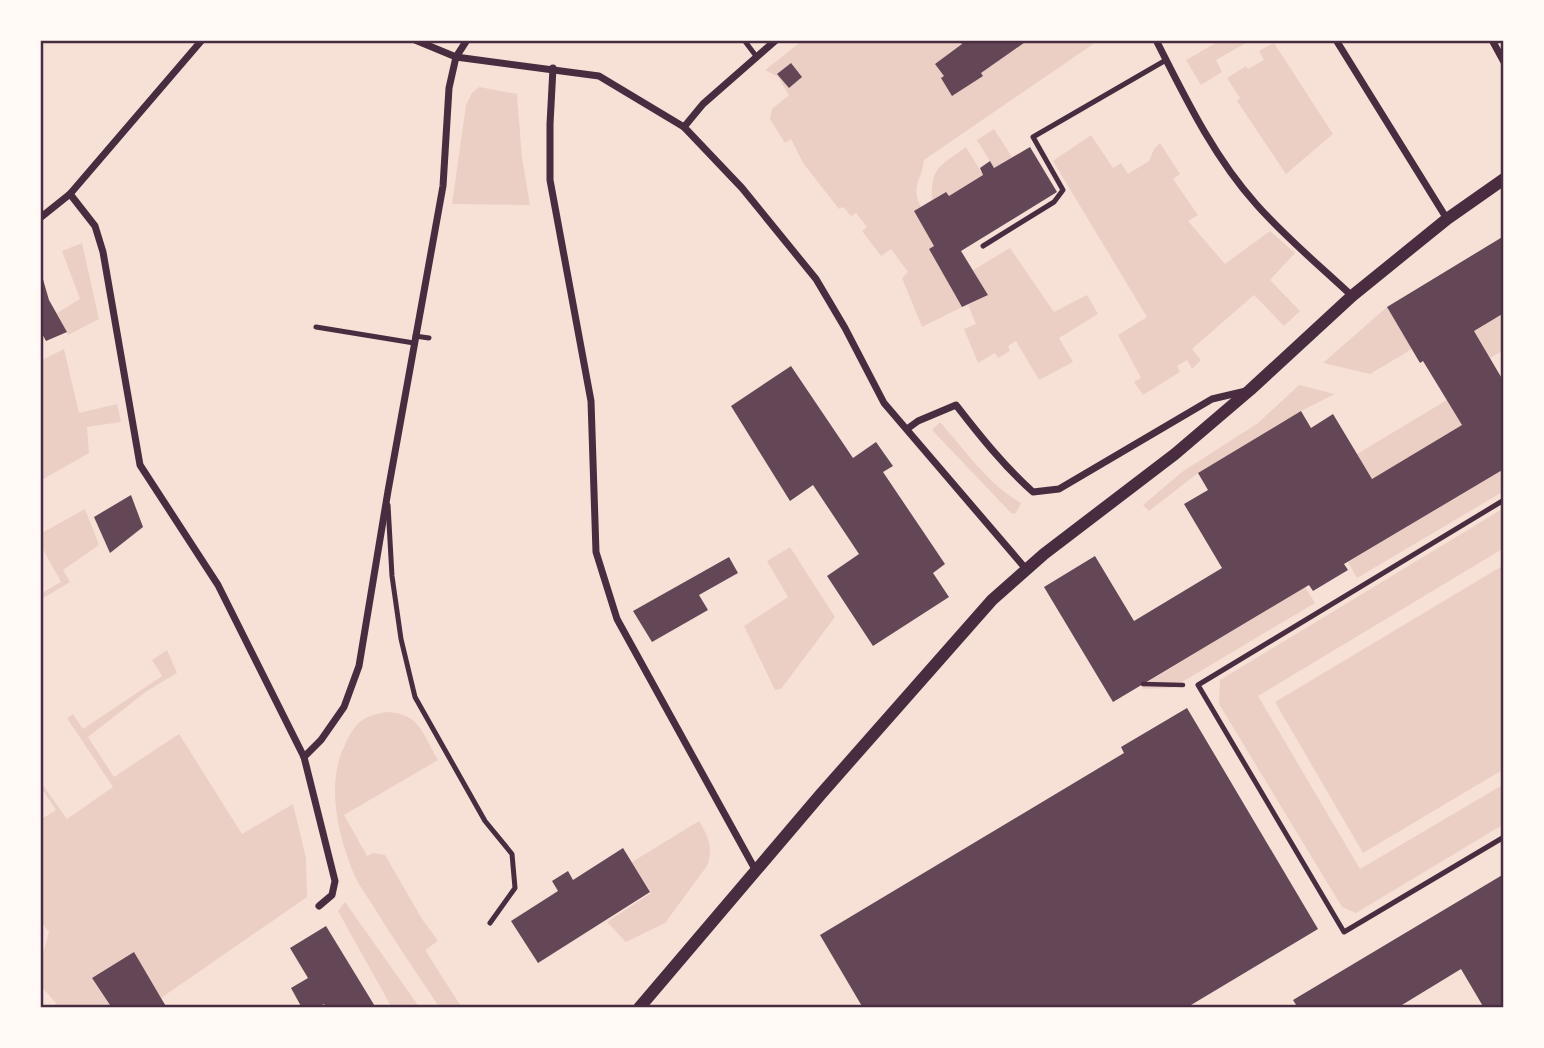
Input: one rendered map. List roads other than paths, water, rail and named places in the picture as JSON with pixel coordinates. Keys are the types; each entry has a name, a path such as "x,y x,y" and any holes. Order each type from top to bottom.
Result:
{"street":[{"path":"40,218 70,194 202,40"},
{"path":"415,40 456,57 598,76 684,127 742,188 816,279 841,319 884,403 1026,569"},
{"path":"304,757 321,740 344,707 359,666 387,491 443,186 449,88 456,57 467,40"},
{"path":"684,127 703,104 776,40"},
{"path":"1156,40 1212,145 1254,202 1352,296"},
{"path":"1336,40 1447,219"},
{"path":"1492,40 1504,62"},
{"path":"552,68 550,180 591,401 596,552 617,619 756,871"},
{"path":"639,1008 973,621 1026,569 1175,454 1250,390 1352,296 1447,219 1504,179"},
{"path":"70,194 95,226 103,252 141,465 218,585 304,757 335,881 332,895 319,906"},
{"path":"907,429 918,421 956,405 1015,477 1033,492 1059,489 1212,399 1250,390"}],"lane":[{"path":"744,40 756,56"},
{"path":"983,246 1054,202 1063,190 1033,137 1166,61"},
{"path":"316,327 415,340 429,338"},
{"path":"387,491 392,576 401,639 415,697 485,821 512,854 515,888 490,923"},
{"path":"1504,500 1198,685 1345,932 1504,837"}]}
